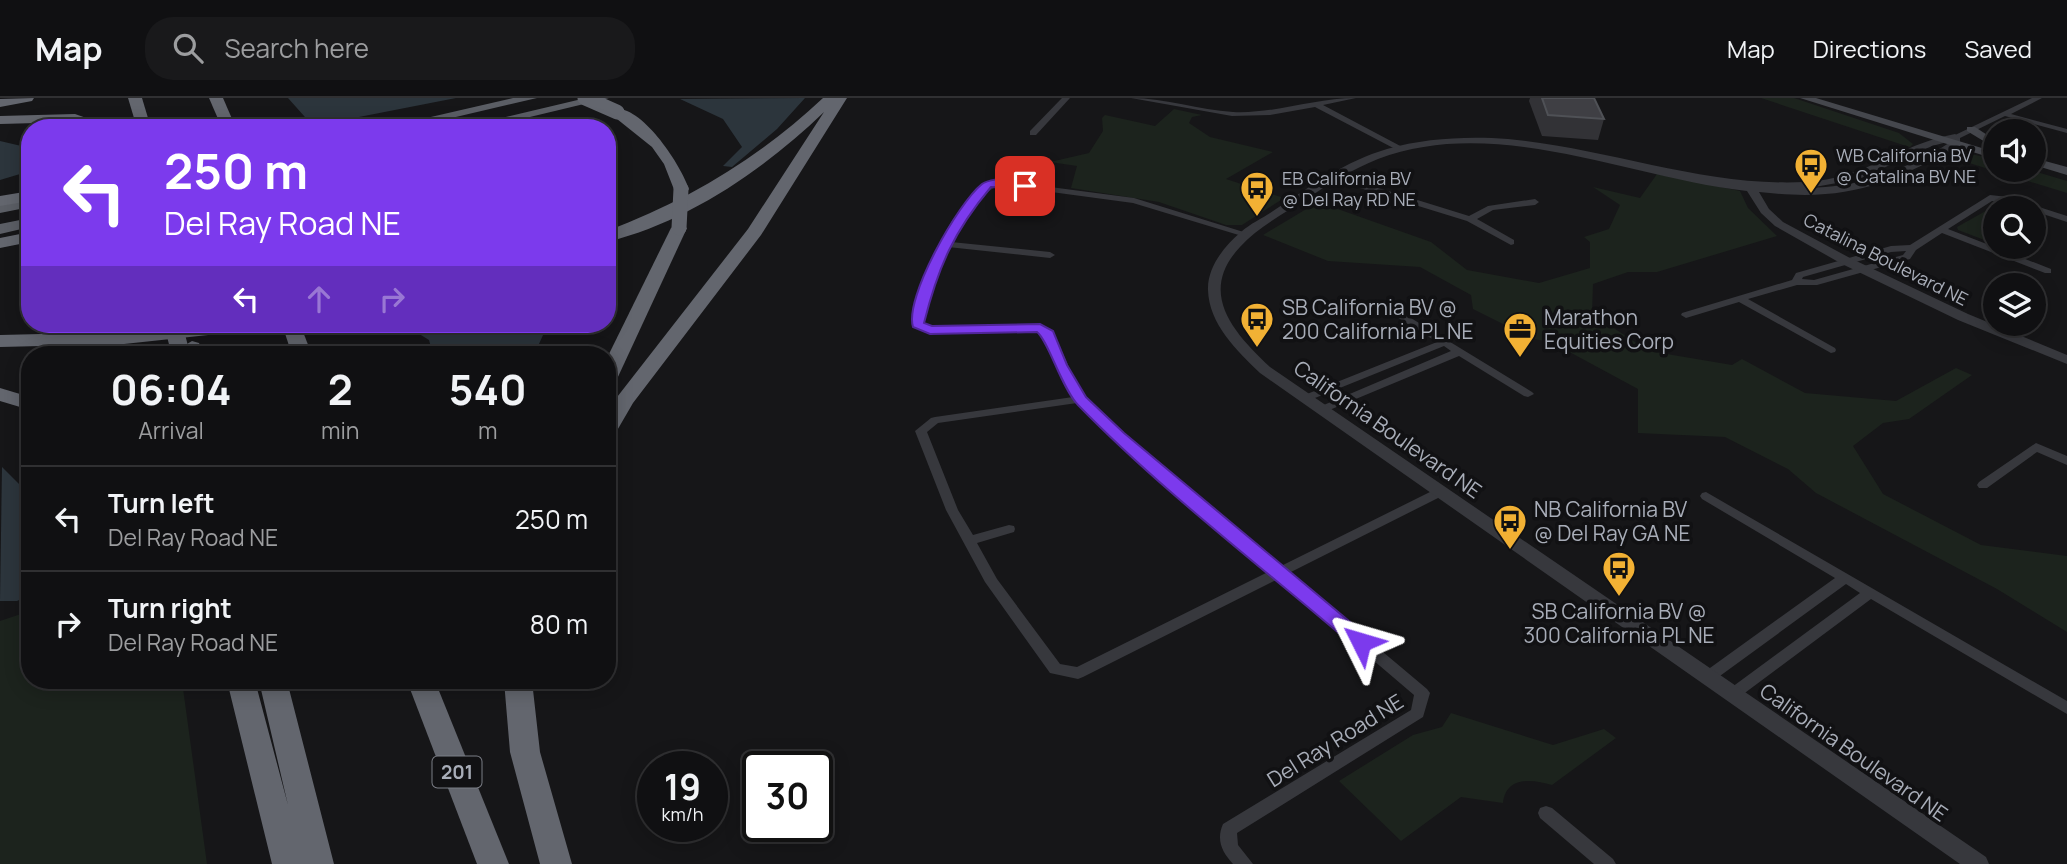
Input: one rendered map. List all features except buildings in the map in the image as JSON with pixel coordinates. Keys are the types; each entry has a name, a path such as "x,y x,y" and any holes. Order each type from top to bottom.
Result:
{"highway":[{"path":"0,103 27,98"},
{"path":"135,98 141,119"},
{"path":"205,98 213,119"},
{"path":"216,98 225,119"},
{"path":"432,119 531,98"},
{"path":"585,98 617,112 656,141 674,169 681,188 679,228 616,360"},
{"path":"506,119 603,98"},
{"path":"616,233 668,212 748,170 784,143 831,98"},
{"path":"616,414 755,231 839,98"},
{"path":"0,120 21,119"},
{"path":"38,119 78,119"},
{"path":"0,201 21,198"},
{"path":"0,209 21,205"},
{"path":"0,229 21,224"},
{"path":"0,243 21,239"},
{"path":"0,341 124,338 171,333"},
{"path":"0,394 21,401"},
{"path":"243,689 288,864"},
{"path":"275,689 318,864"},
{"name":"201","path":"424,689 493,864"},
{"path":"519,689 525,752 556,864"}],"main road":[{"path":"1805,98 1938,139 1983,145"},
{"path":"1824,98 1983,151"},
{"path":"1857,114 1913,137 1921,146"},
{"path":"1971,130 1983,138"},
{"path":"2046,165 2067,171"},
{"path":"2046,172 2067,178"}],"street":[{"path":"1033,133 1066,98"},
{"path":"1135,98 1252,118 1352,98"},
{"path":"1956,141 1971,130 2038,98"},
{"path":"1315,104 1396,150"},
{"path":"1303,106 1396,150"},
{"path":"2004,114 2067,131"},
{"name":"California Boulevard NE","path":"1749,185 1807,185 1851,178 1938,139"},
{"name":"California Boulevard NE","path":"1956,141 1867,186 1821,191 1749,185 1519,142 1460,142 1396,150 1359,163 1245,234 1228,249 1216,270 1212,291 1217,310 1238,345 1265,370 1978,864"},
{"path":"1337,178 1470,219 1511,242"},
{"name":"Del Ray Road NE","path":"1244,864 1229,848 1229,829 1419,713 1422,693 1119,436 1080,399 1060,365 1048,334 1040,328 930,330 917,325 927,285 944,244 961,216 988,185 998,182 1134,201 1245,234"},
{"name":"Catalina Boulevard NE","path":"1749,185 1765,211 1779,224 1846,261 1963,317 2067,360"},
{"path":"1686,315 1796,282 1814,283 1907,257 1912,248 1990,198 2005,199 2067,219"},
{"path":"1470,219 1500,206 1535,202"},
{"path":"1940,229 2048,271"},
{"path":"944,244 1050,255"},
{"path":"1796,282 1799,275 1846,261 1891,248 1912,248"},
{"path":"1742,300 1831,350"},
{"path":"1383,304 1528,394"},
{"path":"1306,398 1443,343"},
{"path":"1323,409 1458,352"},
{"path":"1080,399 935,420 921,431 952,510 992,583 1055,669 1078,673 1440,492"},
{"path":"1983,485 2036,447 2067,461"},
{"path":"1706,496 2067,708"},
{"path":"969,541 1009,529"},
{"path":"1708,677 1845,578"},
{"path":"1733,694 1870,593"},
{"path":"1546,813 1607,864"}],"shaded area":[{"path":"288,98 456,98 349,119 307,119"},
{"path":"805,98 777,129 732,167 723,166 742,147 723,119 680,99"},
{"path":"1761,98 1794,98 1899,133 1913,144 1910,147 1903,145"},
{"path":"1174,109 1202,115 1192,117 1189,123 1210,137 1273,152 1226,179 1284,198 1242,225 1226,225 1159,202 1071,188 1077,166 1050,162 1089,153 1103,131 1102,118 1105,115 1155,126"},
{"path":"0,141 21,146 21,174 0,180"},
{"path":"1956,151 1983,157 1983,167 1943,155"},
{"path":"1657,174 1740,191 1748,208 1777,236 1657,272 1628,272 1593,284 1592,314 1649,351 1732,365 1742,359 1805,393 1896,401 1956,368 1972,375 1909,419 1883,423 1853,446 1883,494 1981,545 2067,556 2067,632 1997,589 1816,493 1788,469 1725,437 1638,433 1638,389 1551,342 1533,339 1473,309 1471,295 1420,267 1328,261 1263,235 1318,202 1431,242 1467,270 1539,283 1590,268 1590,242 1584,237 1609,229 1620,205 1593,187 1640,198"},
{"path":"2046,175 2067,181 2067,193 2031,182 2046,182"},
{"path":"1983,212 1983,239 1958,230 1957,227"},
{"path":"418,333 544,333 538,346 431,346 429,340"},
{"path":"2,467 21,486 21,599 0,601"},
{"path":"21,614 21,689 183,689 207,864 0,864 0,621"},
{"path":"1451,713 1553,745 1604,729 1616,738 1552,785 1536,781 1515,784 1505,794 1503,803 1461,797 1401,841 1339,781 1413,735 1442,727"}],"place":[{"name":"WB California BV @ Catalina BV NE","path":"1811,195"},
{"name":"EB California BV @ Del Ray RD NE","path":"1257,218"},
{"name":"SB California BV @ 200 California PL NE","path":"1257,349"},
{"name":"Marathon Equities Corp","path":"1520,359"},
{"name":"NB California BV @ Del Ray GA NE","path":"1510,551"},
{"name":"SB California BV @ 300 California PL NE","path":"1619,598"}],"route":[{"path":"1025,186 998,182 988,185 961,216 944,244 927,285 917,325 930,330 1040,328 1048,334 1060,365 1080,399 1119,436 1361,642"}]}
